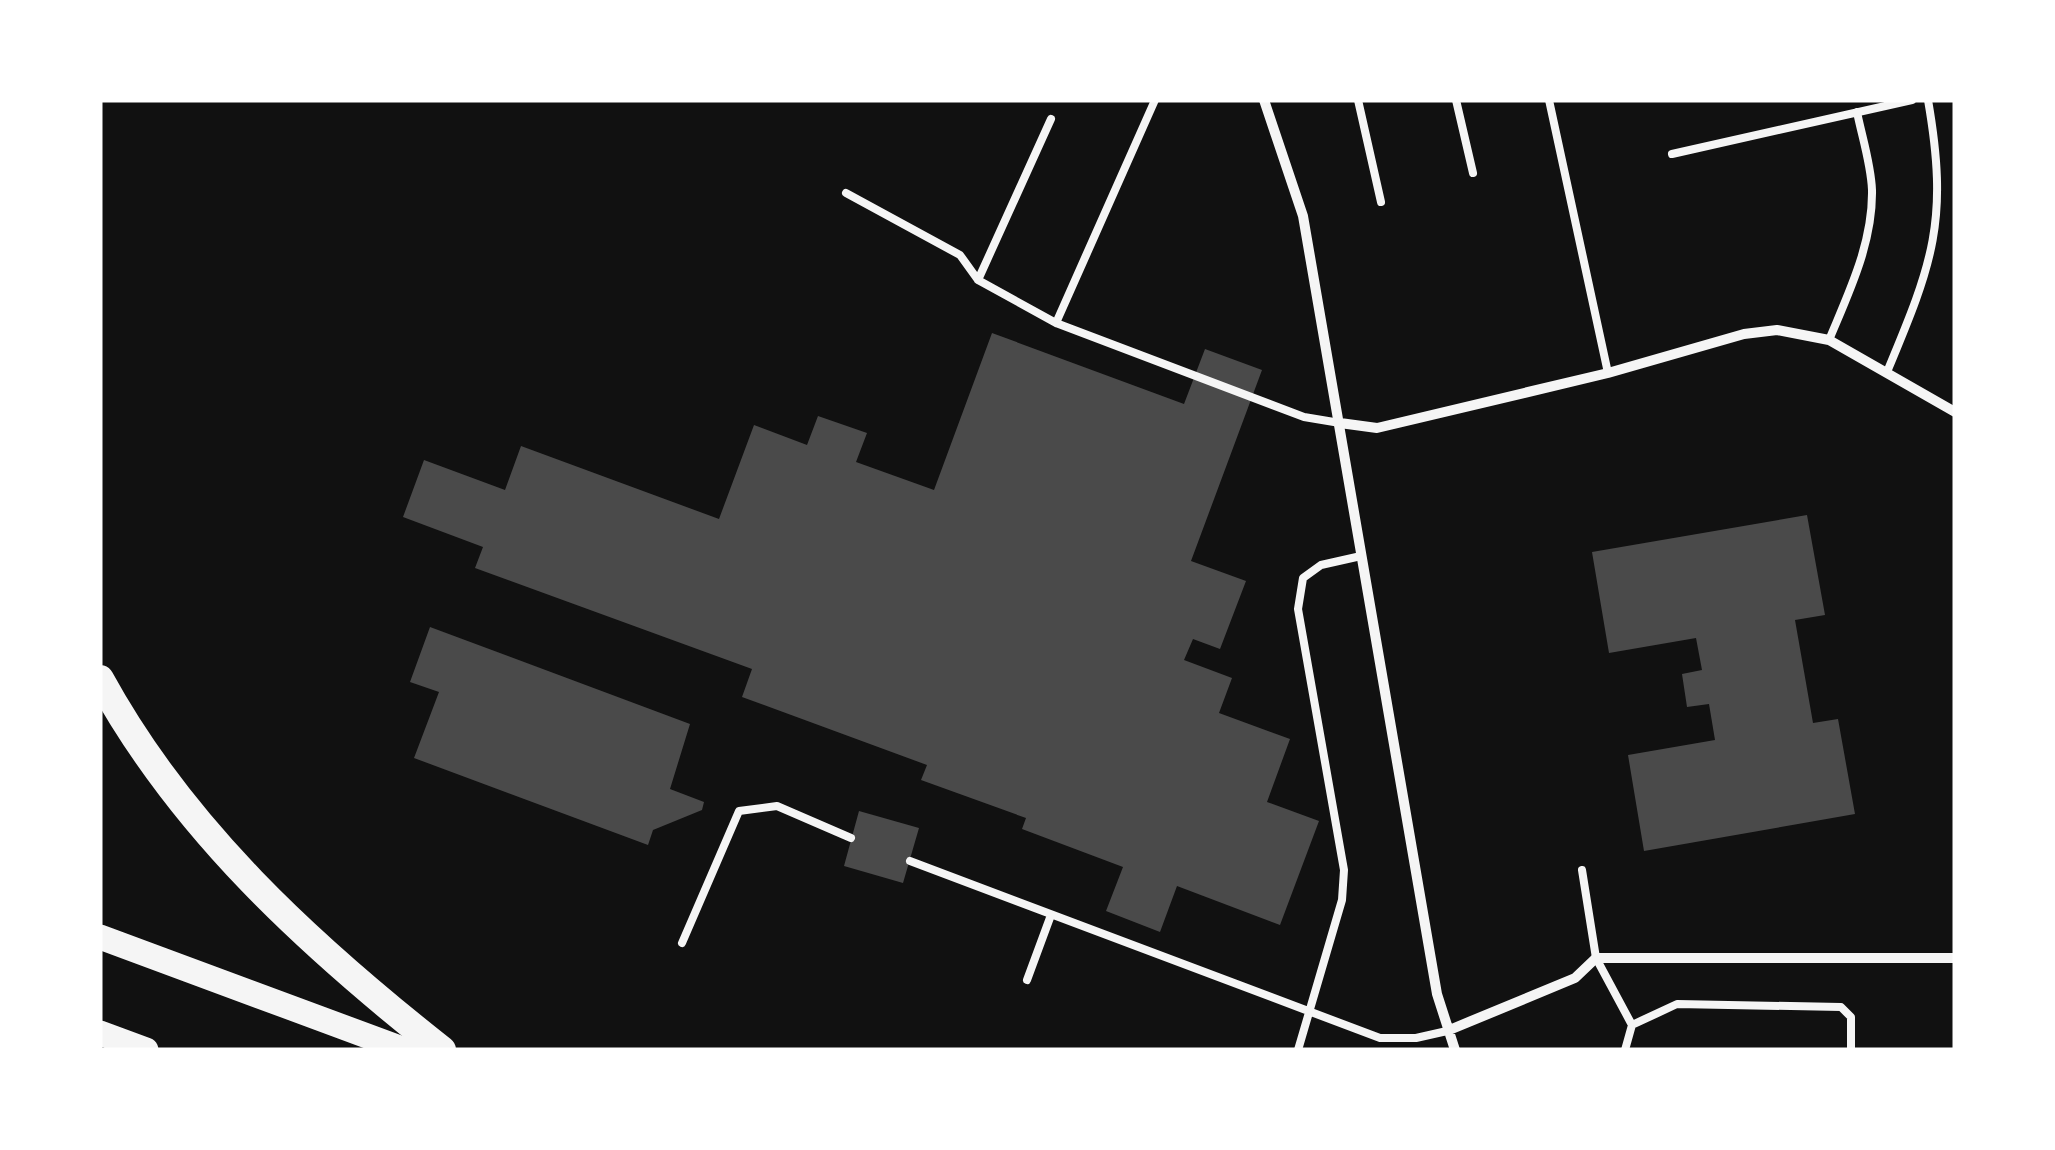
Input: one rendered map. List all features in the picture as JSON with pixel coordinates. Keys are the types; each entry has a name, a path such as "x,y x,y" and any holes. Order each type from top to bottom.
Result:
{"highway":[{"path":"100,679 156,769 205,833 342,968 442,1050"}],"main road":[{"path":"100,936 405,1050"},
{"path":"100,1033 146,1050"}],"street":[{"path":"1264,100 1303,216 1433,975 1455,1050"},
{"path":"1340,423 1377,428 1608,372 1744,334 1805,332 1829,340 1955,412"},
{"path":"1447,1031 1575,978 1596,958 1955,958"}],"lane":[{"path":"1056,324 1155,100"},
{"path":"1358,100 1381,202"},
{"path":"1456,100 1472,173"},
{"path":"1549,100 1608,372"},
{"path":"1672,154 1912,100"},
{"path":"1887,372 1926,280 1934,247 1938,169 1928,100"},
{"path":"1829,340 1858,270 1871,215 1872,185 1856,112"},
{"path":"978,280 1051,119"},
{"path":"846,193 960,255 978,280 1056,324 1304,417 1340,423"},
{"path":"1298,1050 1342,900 1344,870 1298,609 1303,578 1320,565 1361,556"},
{"path":"682,943 738,811 777,806 852,838"},
{"path":"910,862 1380,1038 1416,1038 1447,1031"},
{"path":"1582,870 1596,958 1632,1025 1625,1050"},
{"path":"1027,980 1051,915"},
{"path":"1632,1025 1677,1004 1840,1007 1851,1017 1851,1050"}],"building":[{"path":"992,333 1184,404 1205,349 1262,370 1191,561 1246,581 1220,649 1193,639 1184,660 1232,678 1219,713 1290,739 1267,802 1319,821 1280,925 1177,886 1160,932 1106,911 1123,867 1022,829 1026,818 921,780 927,765 742,697 752,669 475,568 483,547 403,517 424,460 505,490 521,446 719,519 754,425 807,445 818,416 867,433 856,462 934,490"},
{"path":"1807,515 1825,615 1795,620 1813,723 1838,719 1855,814 1644,851 1628,755 1715,740 1709,704 1687,707 1682,674 1702,670 1696,638 1609,653 1592,552"},
{"path":"430,627 690,724 670,789 704,802 702,810 653,830 648,845 414,758 439,692 410,682"},
{"path":"859,811 919,828 903,883 844,866"}]}
